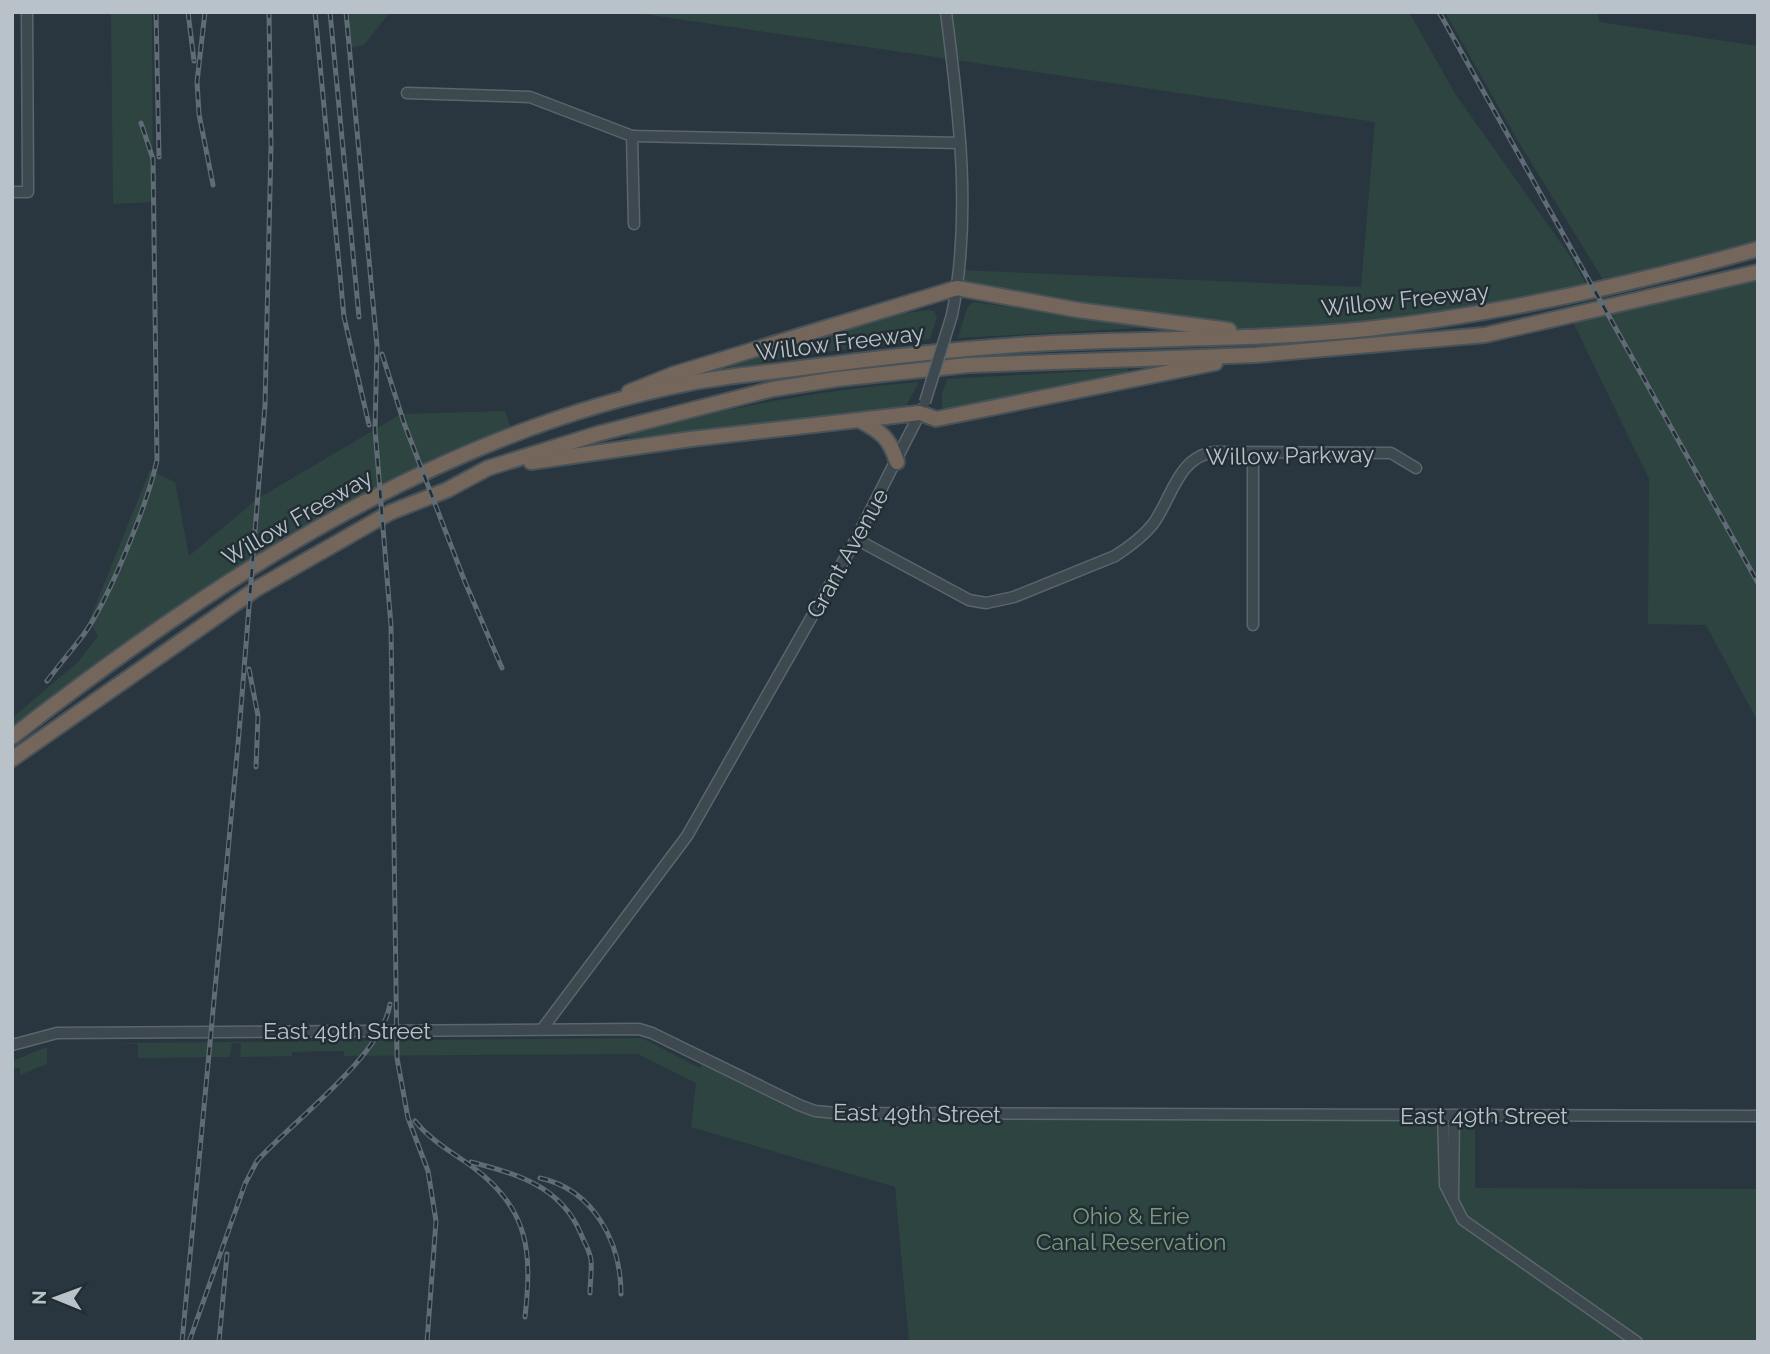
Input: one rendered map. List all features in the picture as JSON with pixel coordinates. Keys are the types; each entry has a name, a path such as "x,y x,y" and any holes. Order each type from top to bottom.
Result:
{"highway":[{"name":"Willow Freeway","path":"12,737 151,634 311,530 393,488 566,416 690,383 873,359 1046,343 1364,329 1485,315 1645,280 1758,249"},
{"name":"Willow Freeway","path":"12,759 256,589 391,512 447,490 488,468 610,430 786,387 968,365 1256,355 1485,335 1758,272"},
{"path":"566,416 674,374 957,288 1078,310 1269,335"},
{"path":"488,468 691,439 861,421 922,407 936,419 1256,355"},
{"path":"861,421 884,434 891,444 897,462"},
{"path":"12,771 49,744 83,712"}],"street":[{"path":"12,192 28,192 27,12"},
{"name":"Grant Avenue","path":"543,1028 687,836 856,539 897,462 922,407 952,315 962,222 960,143 946,12"},
{"path":"407,93 530,97 632,136 960,143"},
{"path":"632,136 634,225"},
{"name":"Willow Parkway","path":"856,539 970,600 1000,602 1115,556 1131,546 1155,521 1192,458 1215,453 1391,453 1416,468"},
{"path":"1253,454 1253,625"},
{"name":"East 49th Street","path":"12,1045 57,1033 639,1029 799,1105 826,1112 1758,1116"},
{"path":"1449,1115 1452,1202 1463,1220 1637,1342"}],"green space":[{"path":"111,12 152,12 153,202 113,204"},
{"path":"346,12 390,12 364,45 349,48"},
{"path":"630,12 1409,12 1456,95 1570,256 1591,292 1485,315 1269,335 1078,310 957,288 959,270 1361,287 1375,122"},
{"path":"1445,12 1598,12 1599,22 1758,46 1758,249 1607,286 1518,141"},
{"path":"1758,272 1758,722 1706,625 1648,624 1649,479 1570,316"},
{"path":"973,302 1139,325 1140,328 958,338 967,308"},
{"path":"934,311 937,317 930,339 800,355 730,369 728,365 889,315"},
{"path":"1128,369 1128,374 948,410 942,407 942,394 947,379"},
{"path":"919,382 904,410 627,438 628,435 664,425 772,401"},
{"path":"505,411 514,436 311,530 12,737 12,718 78,662 98,636 89,621 150,470 175,482 189,556 257,499 401,414"},
{"name":"Ohio & Erie Canal Reservation","path":"642,1038 700,1068 704,1060 815,1111 1475,1115 1475,1188 1758,1189 1758,1342 909,1342 895,1187 691,1127 696,1083 638,1054 344,1056 344,1051 240,1057 241,1043 232,1043 230,1057 138,1058 138,1044 112,1043"},
{"path":"47,1047 47,1064 20,1075 20,1068 12,1068 12,1061"}],"railway":[{"path":"156,12 159,157"},
{"path":"188,12 194,61"},
{"path":"205,12 197,82 199,114 213,185"},
{"path":"182,1342 239,733 265,405 271,146 269,12"},
{"path":"315,12 344,317 369,425"},
{"path":"330,12 359,317"},
{"path":"346,12 377,346 375,429 391,626 397,1058 408,1118 428,1171 436,1221 427,1342"},
{"path":"1439,12 1758,583"},
{"path":"47,681 84,634 105,598 137,525 157,460 153,159 141,123"},
{"path":"382,354 404,423 465,582 502,668"},
{"path":"249,669 258,716 256,767"},
{"path":"189,1342 245,1184 257,1161 354,1066 371,1045 390,1004"},
{"path":"415,1121 435,1141 493,1184 517,1217 527,1253 525,1317"},
{"path":"471,1162 521,1177 550,1193 562,1204 581,1234 589,1253 590,1293"},
{"path":"540,1178 559,1184 575,1194 601,1221 616,1256 621,1294"},
{"path":"219,1342 227,1254"}]}
